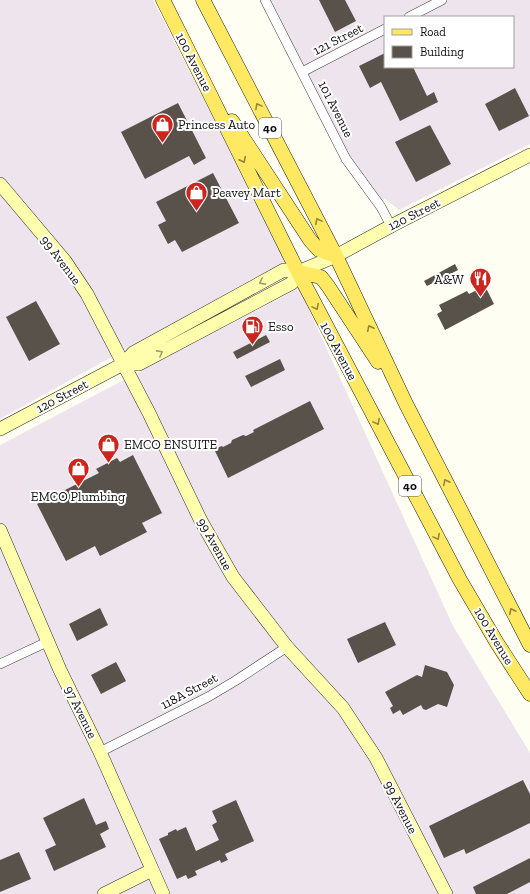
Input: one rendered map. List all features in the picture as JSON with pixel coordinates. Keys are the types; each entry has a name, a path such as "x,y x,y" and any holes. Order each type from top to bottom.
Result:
{"main road":[{"name":"100 Avenue","path":"163,0 298,272 460,580 497,643 530,694"},
{"name":"100 Avenue","path":"203,0 336,256 406,404 530,645"},
{"path":"198,70 310,240 319,250 336,256"},
{"path":"298,272 321,277 406,404"}],"street":[{"name":"101 Avenue","path":"265,0 346,159 381,207 391,226"},
{"path":"411,16 442,0"},
{"name":"121 Street","path":"302,72 384,30"},
{"name":"120 Street","path":"0,429 123,364 133,353 284,270 298,272 336,256 391,226 530,156"},
{"name":"99 Avenue","path":"0,184 65,261 87,294 149,413 201,520 233,577 286,647 343,708 376,758 446,894"},
{"name":"97 Avenue","path":"0,530 47,642 100,752 163,894"},
{"path":"0,664 47,642"},
{"name":"118A Street","path":"100,752 208,697 286,647"},
{"path":"104,894 152,870"}],"shaded area":[{"path":"0,0 153,0 289,265 144,339 0,419"},
{"path":"265,0 530,0 530,144 399,210 384,198 381,207 346,159"},
{"path":"299,288 453,626 530,753 530,894 0,894 0,445"}],"building":[{"path":"319,0 345,0 356,21 335,32"},
{"path":"384,54 384,68 413,68 427,96 434,92 438,102 400,121 381,82 370,88 359,66"},
{"path":"515,88 529,116 499,131 485,104"},
{"name":"Princess Auto","path":"178,103 206,158 194,165 189,156 145,179 121,132"},
{"path":"430,125 451,164 416,182 395,142"},
{"name":"Peavey Mart","path":"213,173 239,223 182,252 175,240 168,244 158,225 166,221 156,202"},
{"path":"455,264 458,270 427,286 424,281"},
{"path":"485,286 494,304 445,330 437,314 442,311 439,305 467,291 469,294"},
{"path":"36,301 60,344 29,361 6,317"},
{"path":"266,335 270,342 237,359 233,352"},
{"path":"280,359 285,370 251,387 245,376"},
{"path":"310,401 324,429 228,478 214,449 223,447 231,443 232,440 254,432 253,430"},
{"path":"133,455 162,513 142,523 147,532 100,556 95,546 66,561 37,504 99,473 96,469 117,458 120,462"},
{"path":"100,608 108,625 77,641 69,624"},
{"path":"385,622 396,645 358,663 347,639"},
{"path":"116,662 126,681 101,694 91,675"},
{"path":"425,665 447,672 454,685 447,707 438,704 426,710 423,709 421,705 403,715 400,710 393,714 390,708 393,706 385,692 417,675 422,677"},
{"path":"523,780 530,794 530,823 466,854 464,849 444,858 429,826"},
{"path":"84,798 96,825 106,821 109,829 100,834 106,847 54,871 45,850 56,845 43,818"},
{"path":"236,800 254,841 225,854 228,860 221,863 220,860 195,871 197,875 188,879 186,875 177,879 159,839 176,829 177,831 186,827 196,851 219,840 212,825 217,822 212,811"},
{"path":"19,852 31,879 0,892 0,860"},
{"path":"530,858 530,882 507,894 476,894 473,887"}],"place":[{"name":"Princess Auto","path":"163,144"},
{"name":"Peavey Mart","path":"197,212"},
{"name":"A&W","path":"480,298"},
{"name":"Esso","path":"253,346"},
{"name":"EMCO ENSUITE","path":"108,464"},
{"name":"EMCO Plumbing","path":"78,488"}]}
